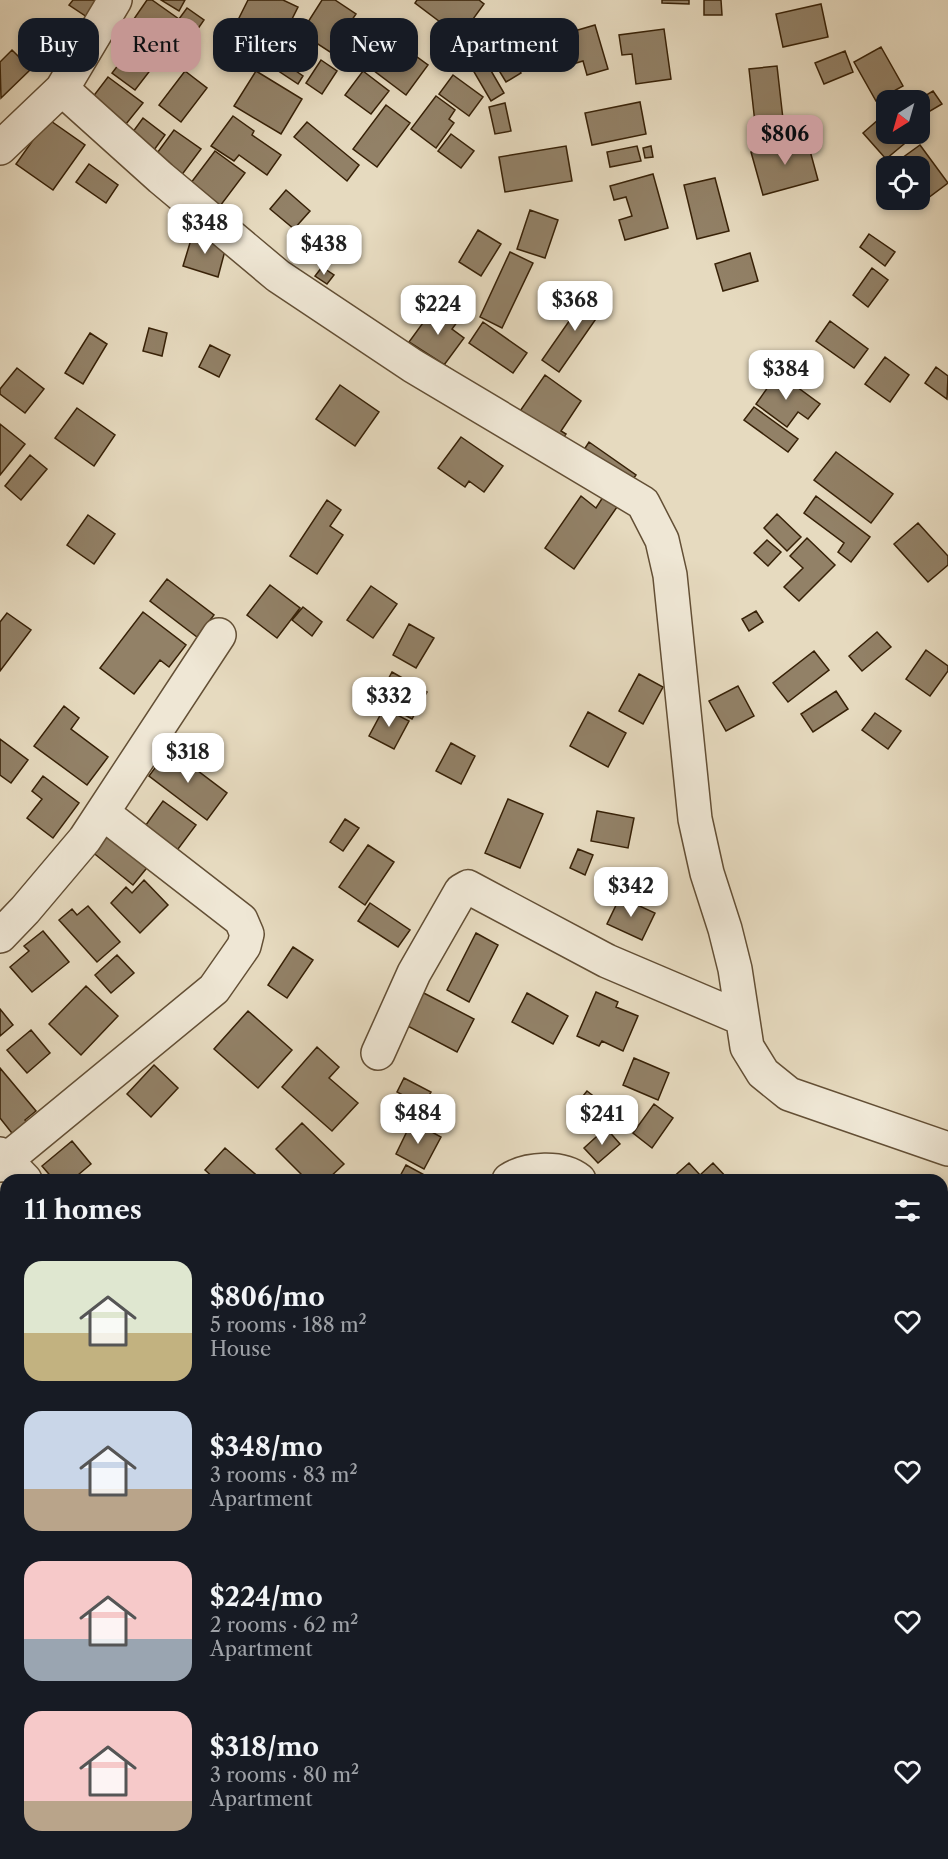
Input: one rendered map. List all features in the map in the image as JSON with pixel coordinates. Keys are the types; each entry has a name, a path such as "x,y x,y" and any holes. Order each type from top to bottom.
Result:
{"street":[{"path":"0,148 62,89 115,0"},
{"path":"62,89 160,177 278,276 413,366 643,503 662,540 670,575 695,819 707,873 735,969 747,1047 763,1073 789,1094 948,1149"},
{"path":"0,936 26,910 85,839 219,635"},
{"path":"7,1165 214,989 244,946 247,934 241,920 103,813"},
{"path":"378,1053 414,973 461,891 468,887 607,961 741,1018"},
{"path":"517,1174 558,1170 569,1174"}],"building":[{"path":"73,0 103,0 91,18 69,5"},
{"path":"147,0 152,0 178,18 135,18"},
{"path":"161,0 185,0 179,11"},
{"path":"248,0 283,0 298,7 292,18 239,18"},
{"path":"322,0 335,0 356,14 353,18 330,18 330,52 318,44 318,18 311,18"},
{"path":"417,0 479,0 484,4 474,18 435,18 415,3"},
{"path":"662,0 689,0 689,4 662,3"},
{"path":"704,0 721,0 722,15 704,15"},
{"path":"821,4 828,37 783,47 776,14"},
{"path":"187,8 204,20 201,24 201,18 180,18"},
{"path":"595,25 608,69 587,75 583,61 579,62 579,30"},
{"path":"664,29 671,79 636,84 632,54 622,55 619,35"},
{"path":"881,47 903,86 896,90 876,90 876,101 854,62"},
{"path":"12,50 18,56 18,72 28,72 1,98 0,62"},
{"path":"845,51 853,72 824,84 815,63"},
{"path":"418,58 428,65 406,95 376,72 418,72"},
{"path":"321,60 330,66 330,72 336,72 322,94 306,83 313,72 318,72"},
{"path":"777,66 783,119 755,123 749,69"},
{"path":"113,72 149,72 135,90"},
{"path":"184,72 207,88 181,122 159,105"},
{"path":"255,72 302,99 281,134 234,106"},
{"path":"280,72 297,72 303,76 298,84"},
{"path":"362,72 389,91 371,114 345,95"},
{"path":"474,72 492,72 504,93 491,101"},
{"path":"500,72 520,72 521,73 506,82"},
{"path":"453,75 483,97 469,116 439,94"},
{"path":"108,77 143,103 126,124 92,98"},
{"path":"933,91 942,104 930,111 930,93"},
{"path":"436,96 455,110 449,119 454,123 436,148 411,129"},
{"path":"640,102 646,134 592,145 585,113"},
{"path":"505,103 511,131 495,134 489,107"},
{"path":"386,105 410,123 377,167 353,149"},
{"path":"233,116 254,131 252,135 281,155 267,175 239,155 234,161 211,146"},
{"path":"143,118 165,135 146,161 124,144"},
{"path":"48,119 85,145 53,190 16,164"},
{"path":"307,122 359,165 347,181 294,137"},
{"path":"876,122 876,144 904,144 890,156 883,156 863,133"},
{"path":"174,130 201,149 175,184 149,164"},
{"path":"451,134 474,151 461,168 438,151"},
{"path":"806,136 818,180 763,195 751,152"},
{"path":"920,145 928,156 905,156"},
{"path":"566,146 572,181 505,192 499,157"},
{"path":"637,146 641,161 610,167 607,152"},
{"path":"651,146 653,157 645,158 643,148"},
{"path":"215,151 245,173 211,218 181,196"},
{"path":"930,159 948,183 930,196"},
{"path":"89,164 118,185 106,203 76,182"},
{"path":"653,174 668,228 625,240 619,220 632,216 626,197 614,200 610,186"},
{"path":"715,178 729,231 697,239 684,185"},
{"path":"286,190 310,211 294,229 270,209"},
{"path":"530,210 558,220 545,258 517,249"},
{"path":"478,230 501,244 481,276 459,262"},
{"path":"193,233 227,243 218,277 183,266"},
{"path":"869,234 895,252 885,266 860,247"},
{"path":"510,252 533,263 502,328 480,317"},
{"path":"750,253 758,281 723,291 715,264"},
{"path":"322,267 334,275 327,284 315,276"},
{"path":"872,268 888,280 868,307 853,295"},
{"path":"590,291 607,303 559,372 542,360"},
{"path":"436,305 458,321 452,329 464,338 444,365 409,342"},
{"path":"830,321 868,349 854,368 816,341"},
{"path":"483,322 527,353 513,373 469,343"},
{"path":"149,328 167,333 162,356 143,351"},
{"path":"90,333 107,344 83,384 65,373"},
{"path":"210,345 230,355 219,377 199,367"},
{"path":"885,357 909,375 890,402 865,384"},
{"path":"936,367 948,376 947,399 925,383"},
{"path":"17,368 44,389 25,413 0,394 0,389"},
{"path":"778,373 820,404 808,419 798,412 787,427 756,404"},
{"path":"545,375 581,401 561,431 566,434 552,453 511,424"},
{"path":"340,385 379,412 355,446 316,419"},
{"path":"754,407 798,439 788,452 744,420"},
{"path":"77,408 115,435 94,466 55,438"},
{"path":"0,424 25,444 0,475"},
{"path":"461,437 503,466 484,492 469,481 465,487 438,468"},
{"path":"589,442 636,475 620,498 574,465"},
{"path":"836,452 893,494 871,523 814,480"},
{"path":"30,455 47,469 21,500 5,486"},
{"path":"581,496 596,508 603,497 617,507 574,569 545,548"},
{"path":"816,496 870,537 851,562 838,552 844,543 804,513"},
{"path":"327,500 341,510 330,526 343,535 317,574 290,556"},
{"path":"777,514 801,537 787,551 764,528"},
{"path":"88,515 115,534 94,564 67,545"},
{"path":"918,523 948,556 948,565 928,582 894,544"},
{"path":"807,538 835,565 799,601 784,587 803,568 790,556"},
{"path":"767,540 781,552 768,566 754,553"},
{"path":"167,579 214,615 197,637 150,601"},
{"path":"270,585 300,608 277,638 247,615"},
{"path":"371,586 397,604 373,638 347,620"},
{"path":"303,607 322,622 312,636 292,620"},
{"path":"756,611 763,622 749,631 742,619"},
{"path":"143,612 186,645 169,667 160,660 134,694 100,668"},
{"path":"7,613 31,630 0,671 0,622"},
{"path":"409,624 434,638 416,668 393,655"},
{"path":"877,632 891,647 862,671 849,656"},
{"path":"926,650 948,666 948,671 930,696 906,679"},
{"path":"814,651 829,670 788,702 773,683"},
{"path":"392,672 427,692 412,719 377,700"},
{"path":"639,674 663,687 643,724 619,711"},
{"path":"738,686 754,716 726,731 709,701"},
{"path":"836,691 848,709 813,732 801,714"},
{"path":"64,706 79,718 71,729 108,757 87,785 34,746"},
{"path":"384,708 409,721 394,749 369,736"},
{"path":"588,712 626,733 608,767 570,746"},
{"path":"875,713 901,731 888,749 862,730"},
{"path":"0,739 28,760 11,783 0,775"},
{"path":"451,743 475,756 461,784 436,771"},
{"path":"169,749 227,793 207,820 149,776"},
{"path":"43,776 79,803 53,838 27,818 42,799 32,791"},
{"path":"508,799 543,814 520,868 485,853"},
{"path":"163,801 196,825 175,853 143,829"},
{"path":"597,811 634,818 628,848 591,841"},
{"path":"345,819 359,828 343,851 330,842"},
{"path":"108,830 150,864 133,885 91,851"},
{"path":"368,845 394,862 365,905 339,887"},
{"path":"578,849 593,855 585,875 570,868"},
{"path":"144,880 168,905 140,933 111,903 126,887 132,893"},
{"path":"620,897 655,913 642,940 607,924"},
{"path":"370,903 410,930 398,947 358,921"},
{"path":"88,906 120,942 97,962 59,920 72,909 77,915"},
{"path":"43,931 69,962 32,992 10,967 29,951 24,946"},
{"path":"476,933 498,945 469,1002 447,990"},
{"path":"293,947 313,960 287,998 268,985"},
{"path":"117,955 134,973 111,993 95,975"},
{"path":"86,986 118,1016 81,1055 49,1024"},
{"path":"416,989 474,1019 457,1052 400,1022"},
{"path":"596,992 618,1002 616,1007 638,1016 623,1051 602,1041 599,1046 577,1036"},
{"path":"527,993 568,1016 553,1044 512,1022"},
{"path":"0,1009 13,1025 0,1036"},
{"path":"248,1011 292,1050 258,1088 214,1049"},
{"path":"31,1030 50,1053 27,1073 7,1050"},
{"path":"317,1047 339,1067 329,1078 358,1103 332,1131 282,1087"},
{"path":"634,1058 669,1073 658,1100 623,1085"},
{"path":"154,1065 178,1088 151,1117 127,1094"},
{"path":"0,1068 36,1111 25,1120 30,1125 15,1137 0,1118"},
{"path":"404,1078 431,1092 423,1106 397,1092"},
{"path":"587,1091 609,1108 596,1124 574,1107"},
{"path":"654,1104 673,1118 652,1148 633,1133"},
{"path":"412,1121 441,1137 424,1169 396,1154"},
{"path":"302,1123 344,1164 333,1174 301,1174 276,1149"},
{"path":"606,1128 620,1144 598,1163 584,1148"},
{"path":"72,1141 91,1164 79,1174 49,1174 42,1166"},
{"path":"225,1148 255,1174 209,1174 205,1170"},
{"path":"689,1163 699,1174 677,1174"},
{"path":"713,1163 723,1174 701,1174"},
{"path":"406,1165 423,1174 401,1174"}]}
